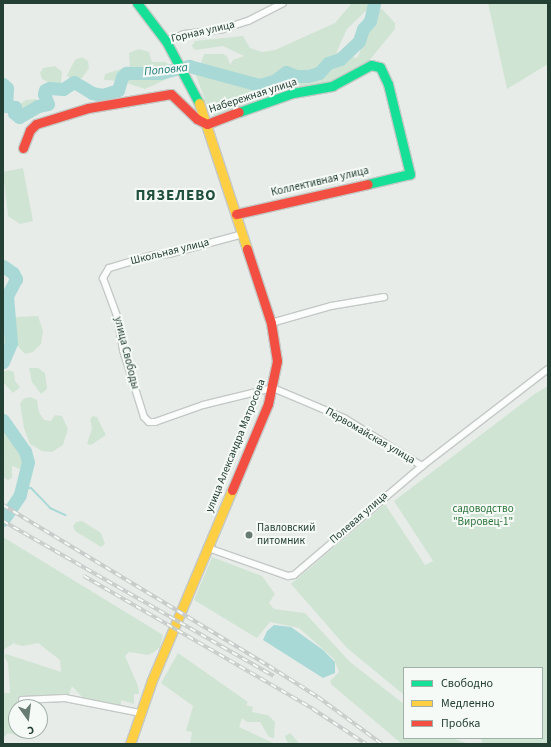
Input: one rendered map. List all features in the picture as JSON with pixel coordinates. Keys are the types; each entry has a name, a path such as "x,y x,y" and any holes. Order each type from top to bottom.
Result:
{"main road":[{"name":"улица Александра Матросова","path":"130,744 140,713 273,388 277,361 271,323 208,124 194,92 176,58 166,41 137,3"},
{"name":"Набережная улица","path":"23,148 30,130 36,124 88,108 171,94 197,119 208,124 293,94 332,86 371,65 380,67 388,84 410,174"},
{"name":"Коллективная улица","path":"236,214 410,174"}],"street":[{"name":"Горная улица","path":"166,41 184,34 223,29 242,23 283,3"},
{"name":"Школьная улица","path":"103,278 109,268 153,254 169,254 243,234"},
{"name":"улица Свободы","path":"103,278 117,316 123,350 144,417 148,422 155,422 204,405 273,388"},
{"path":"271,323 331,306 384,297"},
{"path":"422,466 548,369"},
{"name":"Первомайская улица","path":"273,388 344,418 422,466"},
{"name":"Полевая улица","path":"208,548 288,576 294,575 422,466"},
{"path":"44,699 65,698 140,713"}],"green space":[{"path":"352,3 374,3 347,29 337,51 338,57 342,59 351,54 355,58 358,57 375,10 382,9 395,23 395,29 368,62 350,73 318,86 299,89 295,84 298,75 296,72 284,71 269,83 272,86 277,85 286,78 293,90 216,117 209,111 194,70 196,64 201,63 204,54 223,54 227,56 230,65 233,60 244,56 223,46 195,50 192,46 195,41 243,36 250,48 262,52 275,50 335,23"},
{"path":"488,3 548,3 548,64 507,89"},
{"path":"139,49 149,52 152,62 165,62 170,65 169,78 145,89 121,81 104,80 105,74 130,66 129,53"},
{"path":"82,57 88,61 89,68 82,78 69,78 67,75 75,60"},
{"path":"55,66 62,72 61,83 50,83 42,79 40,73 43,68"},
{"path":"36,99 39,109 30,114 20,115 16,107 26,100"},
{"path":"23,168 33,221 20,224 8,216 3,172"},
{"path":"38,316 43,331 41,344 33,352 25,354 14,342 3,345 3,324 10,324 17,317"},
{"path":"29,368 38,368 45,373 47,389 41,394 32,382"},
{"path":"8,370 14,372 15,381 20,387 13,393 3,382 3,372"},
{"name":"садоводство \"Вировец-1\"","path":"548,386 548,744 482,744 481,739 543,739 543,667 403,667 403,694 347,648 291,584 385,504 425,565 433,561 394,501 536,393"},
{"path":"30,397 37,400 39,412 44,420 51,421 55,415 62,416 68,429 63,445 52,452 42,451 30,444 24,428 20,404 23,399"},
{"path":"93,416 97,417 106,435 91,445 87,444 92,428 90,419"},
{"path":"3,427 26,459 25,471 12,466 12,478 8,480 3,477 3,463 6,463 3,462"},
{"path":"82,521 101,533 105,544 101,547 75,531 73,526 76,522"},
{"path":"3,537 163,635 160,647 154,652 148,655 129,652 125,656 138,686 139,694 134,694 134,704 121,700 121,706 84,699 72,686 69,694 21,696 21,699 8,699 8,733 3,738 3,693 10,693 8,663 4,656 6,654 61,672 60,660 38,643 23,646 15,644 5,631 14,643 3,650"},
{"path":"212,557 262,576 275,594 269,603 274,609 305,613 350,662 403,703 403,739 455,739 469,744 402,744 332,685 330,681 339,672 334,659 299,628 270,622 257,638 194,600"},
{"path":"178,653 248,702 246,705 253,707 252,712 268,715 275,722 274,738 269,737 260,722 247,722 242,718 239,727 275,744 190,744 192,732 186,731 193,706 161,683"},
{"path":"290,733 300,744 288,744 285,736"}],"water":[{"path":"274,625 291,627 323,650 335,662 335,673 323,678 263,640 267,631"}],"waterway":[{"name":"Поповка","path":"3,84 7,88 6,106 15,107 14,113 19,117 38,106 48,104 44,94 45,90 49,88 63,89 74,82 92,93 103,95 118,90 122,77 126,73 160,73 189,66 259,85 274,81 286,72 296,76 308,76 319,73 328,63 340,59 359,41 363,29 370,21 374,3"},
{"path":"3,266 13,273 16,279 7,296 11,343 3,362"},
{"path":"3,420 25,451 28,462 20,495 3,520"},
{"path":"22,488 31,488 50,508 65,515"}],"railway":[{"path":"3,505 269,666 318,697 382,744"},
{"path":"3,521 274,676"},
{"path":"84,576 313,709 366,744"}],"traffic: fast":[{"path":"137,3 166,41 199,103"},
{"path":"239,112 293,93 332,86 371,65 380,67 388,84 410,174 368,184"}],"traffic: slow":[{"path":"199,103 247,249"},
{"path":"130,744 152,680 232,490"}],"traffic: jam":[{"path":"23,148 30,130 36,124 88,108 171,94 197,119 207,124 239,112"},
{"path":"236,214 368,184"},
{"path":"232,490 268,404 277,361 271,323 247,249"}],"place":[{"name":"Павловский питомник","path":"249,535"}],"district":[{"name":"ПЯЗЕЛЕВО","path":"176,196"}]}
